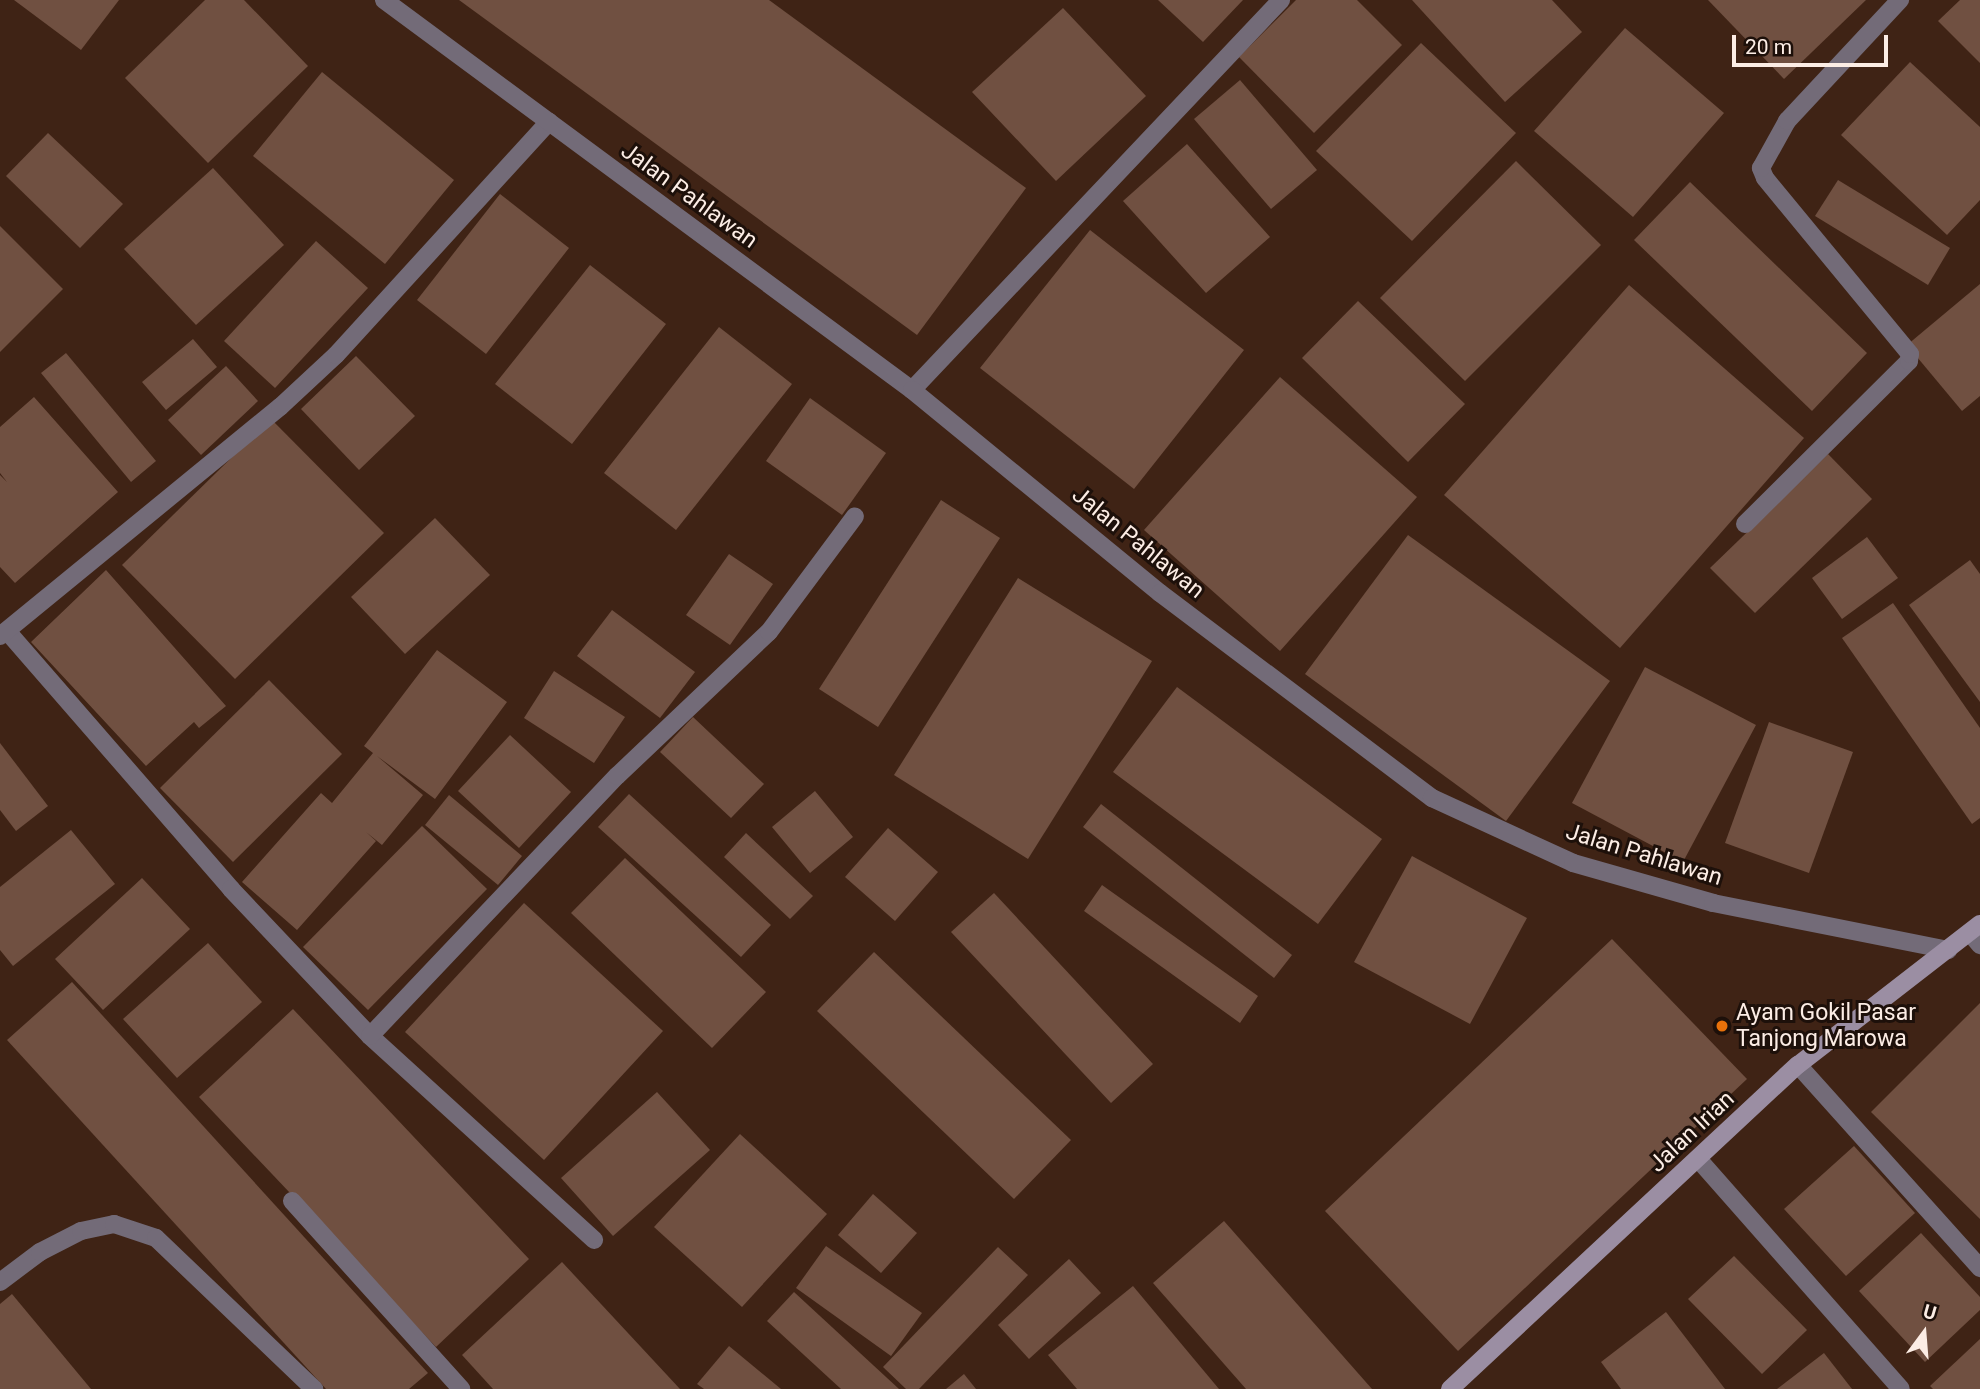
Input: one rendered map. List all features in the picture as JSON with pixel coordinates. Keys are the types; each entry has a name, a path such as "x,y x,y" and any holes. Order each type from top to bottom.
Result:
{"main road":[{"name":"Jalan Irian","path":"1450,1389 1798,1065 1948,950 1976,934"}],"street":[{"name":"Jalan Pahlawan","path":"384,0 912,390 1171,601 1432,798 1573,863 1713,903 1948,950"},
{"path":"912,390 1281,0"},
{"path":"1745,524 1909,361 1910,354 1761,168 1787,121 1900,0"},
{"path":"549,122 336,355 4,634 231,889 370,1036 594,1240"},
{"path":"370,1036 617,776 769,632 855,516"},
{"path":"1798,1065 1980,1268"},
{"path":"1699,1160 1901,1389"},
{"path":"292,1201 461,1389"},
{"path":"0,1283 40,1252 81,1231 114,1224 156,1238 314,1389"}],"building":[{"path":"14,0 119,0 81,50"},
{"path":"205,0 244,0 308,66 208,163 125,78"},
{"path":"459,0 769,0 1026,188 917,335"},
{"path":"1158,0 1243,0 1203,42"},
{"path":"1296,0 1357,0 1402,45 1314,133 1239,57"},
{"path":"1412,0 1552,0 1582,32 1505,102"},
{"path":"1708,0 1866,0 1784,79"},
{"path":"1960,0 1980,0 1980,63 1938,21"},
{"path":"1063,8 1146,96 1056,181 972,92"},
{"path":"1625,28 1724,113 1633,217 1534,131"},
{"path":"1421,43 1516,133 1412,241 1316,151"},
{"path":"1910,62 1980,127 1980,200 1947,235 1841,135"},
{"path":"322,72 454,180 385,264 253,156"},
{"path":"1240,80 1317,170 1271,209 1194,119"},
{"path":"48,133 123,204 80,248 6,176"},
{"path":"1187,144 1270,237 1206,293 1123,201"},
{"path":"1516,161 1601,245 1465,381 1380,298"},
{"path":"213,168 284,245 196,325 124,249"},
{"path":"1838,180 1950,248 1928,285 1815,216"},
{"path":"1690,182 1867,353 1812,411 1634,240"},
{"path":"500,194 569,248 486,354 417,300"},
{"path":"0,226 63,289 0,352"},
{"path":"1090,230 1244,350 1134,489 980,368"},
{"path":"316,241 368,288 275,388 224,341"},
{"path":"590,265 666,324 572,444 495,384"},
{"path":"1980,284 1980,396 1962,411 1907,345"},
{"path":"1629,285 1804,438 1620,648 1444,495"},
{"path":"1358,301 1465,404 1408,462 1302,358"},
{"path":"719,327 792,384 676,530 604,473"},
{"path":"193,339 217,367 166,410 142,382"},
{"path":"66,353 156,461 131,482 41,373"},
{"path":"356,356 415,416 359,470 301,409"},
{"path":"226,366 258,401 201,455 168,420"},
{"path":"1280,377 1417,497 1280,651 1144,530"},
{"path":"34,397 118,492 15,583 0,567 0,475 7,482 0,473 0,427"},
{"path":"810,398 886,453 842,515 766,461"},
{"path":"271,419 384,533 235,679 122,565"},
{"path":"1828,454 1872,499 1755,613 1710,568"},
{"path":"941,500 1000,538 878,727 819,689"},
{"path":"435,518 490,575 405,654 351,597"},
{"path":"1408,535 1610,681 1506,821 1305,674"},
{"path":"1867,537 1898,578 1842,619 1812,578"},
{"path":"729,554 773,584 730,645 686,615"},
{"path":"1970,560 1980,574 1980,702 1909,605"},
{"path":"106,570 226,706 199,728 194,722 146,766 31,642"},
{"path":"1018,578 1152,661 1028,859 894,775"},
{"path":"1893,603 1980,728 1980,818 1972,824 1842,638"},
{"path":"612,610 695,672 660,718 577,656"},
{"path":"437,650 507,702 435,799 377,756 423,795 382,845 366,832 376,841 297,930 242,882 321,793 332,803 373,753 364,746"},
{"path":"1645,667 1756,725 1683,862 1572,803"},
{"path":"554,671 625,717 594,763 524,718"},
{"path":"269,680 342,754 233,862 160,788"},
{"path":"1177,687 1382,839 1318,924 1113,772"},
{"path":"693,717 764,784 731,818 660,752"},
{"path":"1769,722 1853,752 1809,873 1725,843"},
{"path":"510,735 571,792 519,848 458,791"},
{"path":"0,743 48,806 16,831 0,810"},
{"path":"815,791 853,837 810,873 772,827"},
{"path":"629,794 771,925 741,957 598,827"},
{"path":"449,795 522,856 498,885 425,825"},
{"path":"1101,804 1292,955 1274,978 1083,827"},
{"path":"422,826 487,889 368,1010 303,947"},
{"path":"888,828 938,872 895,921 845,877"},
{"path":"71,830 115,884 13,966 0,950 0,887"},
{"path":"746,833 813,896 790,919 724,857"},
{"path":"1412,856 1527,918 1470,1024 1354,962"},
{"path":"625,858 766,992 712,1048 571,913"},
{"path":"142,878 190,929 103,1010 55,959"},
{"path":"1102,885 1258,996 1240,1023 1084,911"},
{"path":"994,893 1153,1064 1111,1103 951,932"},
{"path":"524,903 663,1031 544,1160 405,1032"},
{"path":"1612,939 1747,1079 1458,1351 1325,1211"},
{"path":"208,943 262,1002 177,1078 123,1019"},
{"path":"874,952 1071,1140 1014,1199 817,1011"},
{"path":"72,982 428,1373 409,1389 326,1389 7,1040"},
{"path":"1980,1003 1980,1219 1871,1112"},
{"path":"293,1009 529,1259 436,1347 199,1097"},
{"path":"657,1092 710,1150 613,1236 561,1178"},
{"path":"740,1134 827,1214 742,1307 654,1227"},
{"path":"1854,1146 1915,1213 1846,1276 1784,1209"},
{"path":"873,1194 917,1233 881,1273 838,1235"},
{"path":"1224,1221 1372,1389 1246,1389 1153,1283"},
{"path":"1921,1233 1980,1297 1980,1310 1925,1362 1859,1291"},
{"path":"826,1246 922,1313 891,1356 796,1288"},
{"path":"998,1247 1028,1275 919,1389 906,1389 883,1367"},
{"path":"1734,1256 1807,1330 1762,1374 1688,1299"},
{"path":"1069,1259 1101,1293 1029,1359 998,1325"},
{"path":"562,1262 680,1389 493,1389 462,1355"},
{"path":"1133,1286 1219,1389 1077,1389 1048,1355"},
{"path":"794,1292 899,1389 841,1389 767,1321"},
{"path":"12,1294 91,1389 0,1389 0,1304"},
{"path":"1666,1312 1725,1389 1621,1389 1601,1362"},
{"path":"1980,1339 1980,1389 1933,1389 1930,1386"},
{"path":"729,1346 781,1389 704,1389 697,1384"},
{"path":"1824,1353 1852,1389 1777,1389"},
{"path":"964,1374 976,1389 946,1389"}],"place":[{"name":"Ayam Gokil Pasar Tanjong Marowa","path":"1722,1026"}]}
